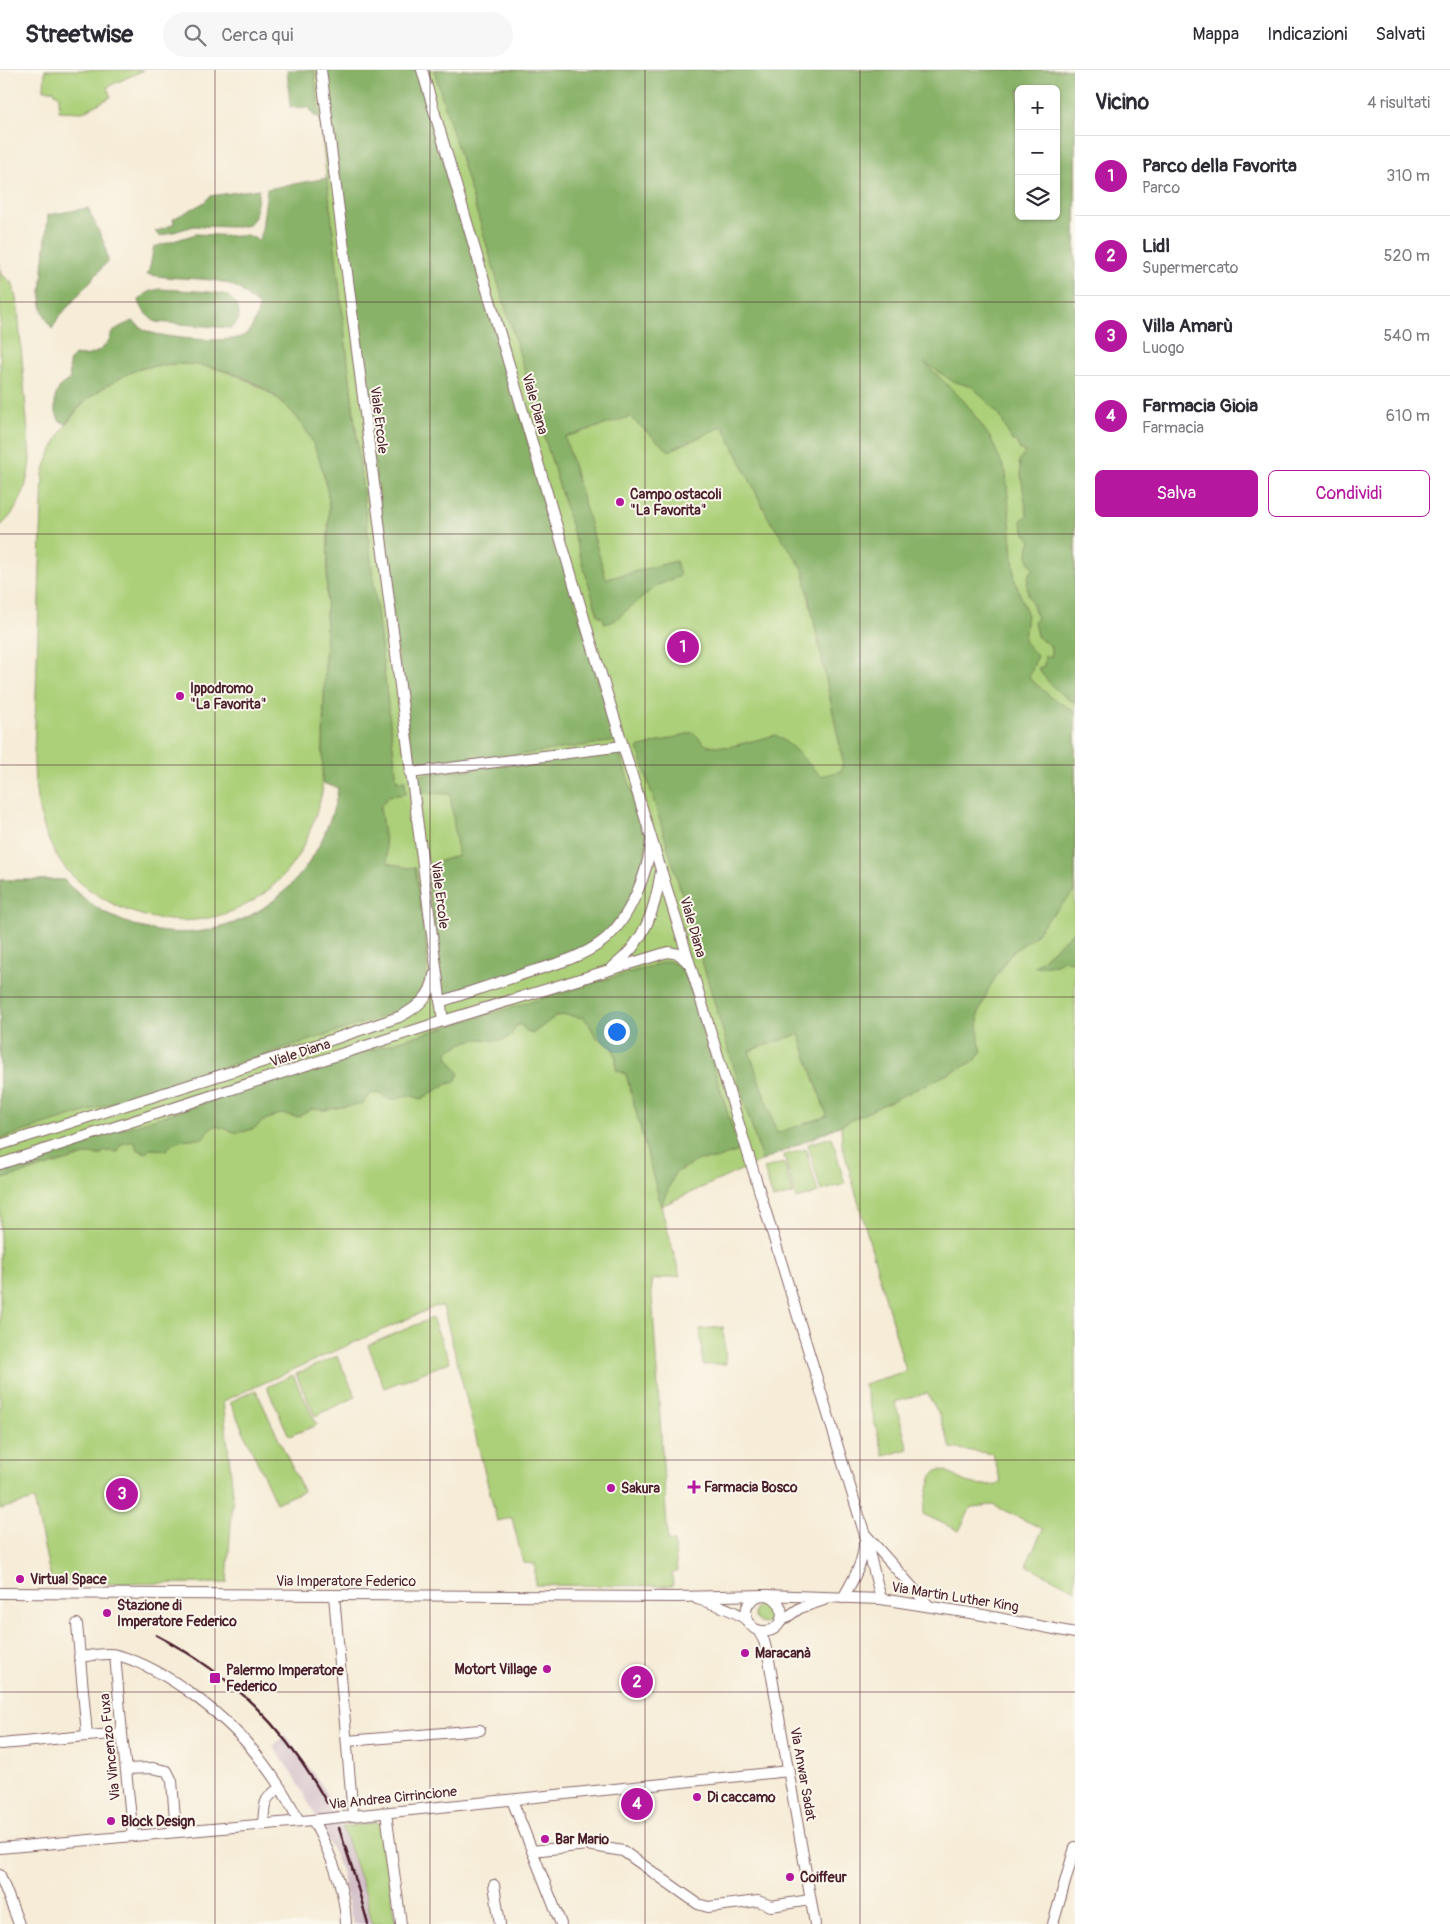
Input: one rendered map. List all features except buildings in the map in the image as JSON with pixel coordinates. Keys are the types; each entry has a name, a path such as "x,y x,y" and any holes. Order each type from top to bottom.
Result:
{"street":[{"name":"Viale Ercole","path":"321,70 443,1021"},
{"name":"Viale Diana","path":"422,70 623,746 692,967"},
{"path":"410,773 623,746"},
{"name":"Viale Diana","path":"440,1002 583,954 603,941 621,922 630,906 649,855 652,836"},
{"name":"Viale Diana","path":"608,970 625,957 643,933 655,903 661,868"},
{"name":"Viale Diana","path":"0,1164 443,1021 608,970 674,952 684,957 692,967"},
{"path":"692,967 864,1532 881,1599"},
{"name":"Viale Diana","path":"0,1145 400,1017 417,1006 425,998 434,981 435,969"},
{"path":"843,1598 864,1550 864,1532"},
{"path":"864,1532 929,1606"},
{"name":"Via Imperatore Federico","path":"0,1593 691,1597"},
{"path":"334,1595 354,1816"},
{"path":"747,1620 746,1610 750,1601 764,1595 773,1597 781,1606 780,1622"},
{"name":"Via Martin Luther King","path":"691,1597 764,1595 881,1599 1075,1632"},
{"path":"691,1597 716,1604 747,1620 758,1630 768,1631 800,1608 830,1598"},
{"path":"77,1624 87,1735"},
{"name":"Via Anwar Sadat","path":"758,1630 764,1642 769,1660 814,1924"},
{"path":"79,1656 115,1655 147,1666 187,1690 217,1715 262,1761 299,1821"},
{"name":"Via Vincenzo Fuxa","path":"115,1655 133,1836"},
{"path":"347,1741 480,1730"},
{"path":"0,1744 67,1739 87,1735 122,1734"},
{"path":"126,1769 152,1768 167,1771 172,1780 176,1832"},
{"name":"Via Andrea Cirrincione","path":"0,1848 386,1813 789,1771"},
{"path":"263,1824 269,1794 280,1788"},
{"path":"512,1800 562,1924"},
{"path":"386,1813 401,1924"},
{"path":"312,1820 332,1859 339,1880 346,1924"},
{"path":"532,1851 587,1845 623,1851 698,1904 708,1907 758,1901 771,1906 810,1900"},
{"path":"1053,1924 1075,1847"},
{"path":"0,1875 19,1924"},
{"path":"494,1885 500,1924"}],"shaded area":[{"path":"286,1735 321,1784 334,1808 366,1895 372,1924 353,1924 340,1867 320,1823 291,1772 273,1746"}],"green space":[{"path":"45,70 144,70 107,87 111,97 83,112 59,111 59,95 54,90 44,90"},
{"path":"287,70 314,70 320,118 313,115 310,108 290,107"},
{"path":"314,70 1075,70 1075,1590 1026,1565 1043,1529 993,1505 971,1507 959,1531 923,1514 932,1476 939,1470 949,1472 969,1483 988,1485 1001,1483 993,1454 951,1448 939,1414 927,1393 895,1402 908,1449 884,1456 864,1384 906,1371 842,1144 841,1125 661,1206 680,1276 651,1280 668,1542 674,1542 677,1572 672,1573 673,1586 535,1585 535,1564 523,1563 512,1518 497,1521 443,1306 434,1307 223,1401 233,1493 227,1583 52,1584 34,1500 0,1509 0,880 64,880 103,912 145,929 188,933 230,924 268,905 300,875 325,836 339,788 356,432"},
{"path":"325,70 418,70 616,741 413,770"},
{"path":"434,70 1075,70 1075,703 1054,688 1038,668 1044,666 1045,656 1051,657 1051,647 1037,636 1034,622 1037,617 1028,594 1029,573 1034,570 1028,555 1031,540 1025,534 1021,520 1027,516 1019,461 1025,452 1019,449 1017,441 1012,441 1000,416 973,387 952,381 924,362 965,402 991,439 1006,473 1015,581 1027,613 1024,641 1037,656 1029,678 1051,697 1075,712 1075,891 1045,922 1034,937 1011,953 989,988 978,1015 979,1042 982,1050 975,1061 762,1161 638,748 693,732 706,745 729,747 776,735 792,747 821,776 841,771 843,761 803,569 769,519 723,426 669,451 630,417 565,437 606,579 676,561 680,576 656,586 614,621 605,624 603,618 598,615","holes":["799,1034 827,1116 777,1133 749,1051"]},
{"path":"327,178 397,781 405,780 406,794 389,796 380,807 388,863 408,868 415,867 427,955 425,981 421,991 405,1006 376,1019 0,1139 0,880 64,880 96,907 132,925 169,932 206,931 242,920 275,900 302,872 324,835 332,812 338,788 322,783 329,501 317,453 300,421 277,398 244,378 226,371 187,364 167,364 148,367 128,374 91,397 75,412 66,424 59,420 55,410 55,397 60,386 70,379 69,362 74,355 94,354 106,344 114,331 133,321 149,332 182,338 224,340 243,336 254,323 259,306 238,288 215,280 147,274 154,247 196,234 247,235 259,240 267,189"},
{"path":"259,189 255,217 249,225 238,227 194,226 160,236 155,232 174,224 173,219 205,202 210,196"},
{"path":"88,208 105,245 108,261 59,317 52,329 42,310 41,292 48,215"},
{"path":"0,263 1,274 13,284 18,308 30,460 25,488 18,505 0,526"},
{"path":"160,289 226,295 238,307 238,320 230,328 156,322 150,318 139,301 148,292"},
{"name":"Ippodromo \"La Favorita\"","path":"197,364 219,369 239,377 259,386 277,398 306,429 316,448 324,470 329,501 322,793 302,849 291,866 273,886 252,902 229,913 204,919 179,921 153,918 128,911 92,892 75,879 61,863 43,825 35,784 34,757 43,473 58,437 81,406 95,392 111,381 148,367"},
{"path":"619,751 647,838 644,860 629,899 620,916 600,939 581,951 444,997 426,866 458,855 450,794 416,793 414,776"},
{"path":"1075,930 1075,960 1071,962 1063,960 1057,964 1034,967"},
{"path":"668,961 680,966 689,984 739,1151 715,1159 699,1160 675,1173 661,1206 626,1074 616,1070 616,1058 612,1046 596,1037 589,1024 583,1018 567,1015 556,1016 532,1034 521,1025 517,1025 513,1032 505,1039 497,1041 476,1039 458,1045 447,1053 448,1058 459,1073 455,1082 447,1084 421,1099 409,1095 388,1100 380,1093 370,1094 362,1104 324,1110 312,1109 298,1117 280,1114 265,1120 253,1129 238,1133 216,1126 209,1129 203,1139 179,1141 166,1150 150,1149 146,1153 137,1149 134,1141 121,1144 118,1152 105,1151 100,1155 89,1154 0,1180 0,1168 409,1038"},
{"path":"832,1137 845,1184 821,1191 808,1144"},
{"path":"806,1149 818,1193 796,1199 784,1155"},
{"path":"784,1163 793,1194 773,1199 764,1168"},
{"path":"432,1318 450,1362 384,1388 368,1345"},
{"path":"723,1327 726,1364 703,1365 700,1329"},
{"path":"337,1356 356,1397 315,1416 296,1374"},
{"path":"293,1375 317,1425 289,1436 267,1387"},
{"path":"256,1390 303,1491 276,1503 230,1402"},
{"path":"764,1603 771,1606 774,1613 771,1620 764,1623 757,1620 754,1613 757,1606"},
{"path":"382,1822 396,1924 372,1924 366,1895 342,1827"}],"railway":[{"path":"156,1635 209,1668 255,1706 275,1727 293,1751 327,1803"},
{"path":"339,1828 368,1924"}],"place":[{"name":"Campo ostacoli \"La Favorita\"","path":"620,502"},
{"name":"Parco della Favorita","path":"683,647"},
{"name":"Ippodromo \"La Favorita\"","path":"180,696"},
{"name":"Farmacia Bosco","path":"694,1487"},
{"name":"Sakura","path":"611,1488"},
{"name":"Villa Amarù","path":"122,1494"},
{"name":"Virtual Space","path":"20,1579"},
{"name":"Stazione di Imperatore Federico","path":"107,1613"},
{"name":"Maracanà","path":"745,1653"},
{"name":"Motort Village","path":"547,1669"},
{"name":"Palermo Imperatore Federico","path":"215,1678"},
{"name":"Lidl","path":"637,1682"},
{"name":"Di caccamo","path":"697,1797"},
{"name":"Farmacia Gioia","path":"637,1804"},
{"name":"Block Design","path":"111,1821"},
{"name":"Bar Mario","path":"545,1839"},
{"name":"Coiffeur","path":"790,1877"}]}
